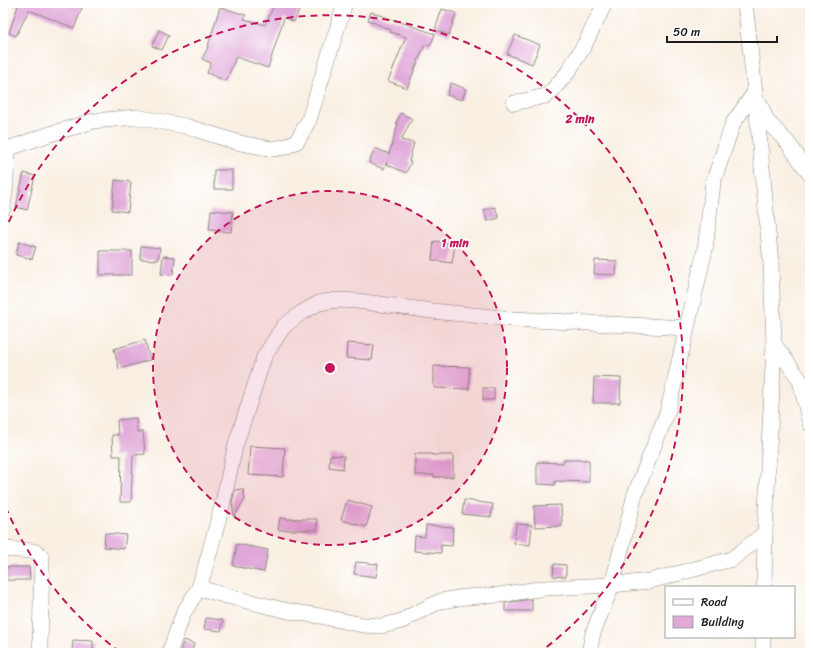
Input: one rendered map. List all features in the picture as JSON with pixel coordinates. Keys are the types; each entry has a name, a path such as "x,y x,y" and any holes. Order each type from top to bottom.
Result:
{"street":[{"path":"3,208 6,183 5,149 94,121 136,117 186,126 240,143 272,150 285,147 297,141 309,120 345,3"},
{"path":"514,104 546,96 551,92 568,72 585,44 605,3"},
{"path":"745,3 771,264 774,344 765,533 764,586"},
{"path":"755,92 767,121 787,142 810,174"},
{"path":"589,653 593,633 612,585 635,494 668,410 705,250 712,183 733,123 755,92"},
{"path":"169,653 184,612 199,588 223,502 235,447 264,357 283,327 301,313 319,303 338,300 514,319 687,328"},
{"path":"774,344 800,380 810,424"},
{"path":"199,588 288,611 363,625 382,626 402,621 441,601 466,597 499,595 545,588 612,585 650,581 732,559 765,533"},
{"path":"3,549 33,551 37,552 41,556 41,653"},
{"path":"763,653 764,638"}],"building":[{"path":"12,3 84,3 74,28 29,10 16,36 9,33 18,6"},
{"path":"275,3 288,3 300,8 294,22 284,18 268,68 236,57 226,81 207,73 211,63 202,59 207,49 220,7 246,15 244,19 265,25"},
{"path":"442,9 456,13 449,35 435,30"},
{"path":"371,12 435,34 430,46 425,44 407,88 388,81 406,37 390,32 391,30 368,20"},
{"path":"159,30 169,35 162,50 152,46"},
{"path":"515,35 540,45 532,64 507,54"},
{"path":"451,83 466,89 462,100 447,95"},
{"path":"401,113 412,119 401,140 414,143 409,161 411,162 406,173 386,164 384,169 369,163 375,148 389,154 398,124 396,123"},
{"path":"214,170 232,170 232,189 214,189"},
{"path":"24,173 35,176 27,210 16,207"},
{"path":"115,180 131,182 128,212 112,210"},
{"path":"495,207 499,218 487,221 484,210"},
{"path":"211,210 233,212 231,232 209,230"},
{"path":"434,241 455,244 452,263 432,260"},
{"path":"19,242 36,247 32,259 16,255"},
{"path":"141,246 160,248 158,260 140,259"},
{"path":"100,251 132,251 132,275 100,275"},
{"path":"163,256 175,257 173,275 161,274"},
{"path":"595,260 617,261 616,275 594,274"},
{"path":"145,340 150,360 119,369 114,349"},
{"path":"347,343 374,345 372,360 346,358"},
{"path":"434,366 469,367 469,389 434,388"},
{"path":"594,377 621,378 620,403 593,403"},
{"path":"483,388 494,388 494,400 483,400"},
{"path":"136,418 137,432 143,432 145,454 133,455 131,502 120,502 121,456 113,456 112,435 118,435 117,420"},
{"path":"250,446 285,448 283,477 248,475"},
{"path":"415,454 453,455 453,477 415,475"},
{"path":"330,455 344,456 343,469 329,467"},
{"path":"563,460 589,460 589,482 555,481 555,485 537,484 537,462 563,463"},
{"path":"243,489 245,499 234,517 232,502 235,490"},
{"path":"347,500 372,507 366,527 341,520"},
{"path":"464,500 493,504 491,517 462,514"},
{"path":"561,505 562,526 535,527 534,506"},
{"path":"280,518 317,519 317,530 278,530"},
{"path":"516,524 532,525 530,545 514,543"},
{"path":"426,525 453,527 452,546 441,545 441,553 414,551 415,536 425,537"},
{"path":"105,533 126,535 124,549 104,547"},
{"path":"237,544 268,550 264,572 233,566"},
{"path":"356,562 378,564 376,577 354,574"},
{"path":"554,564 566,565 566,577 553,576"},
{"path":"6,567 29,567 30,580 6,580"},
{"path":"532,599 532,611 505,611 505,603"},
{"path":"206,618 223,620 221,631 204,629"},
{"path":"73,640 93,641 93,653 72,652"},
{"path":"184,640 194,644 191,653 179,653"}]}
